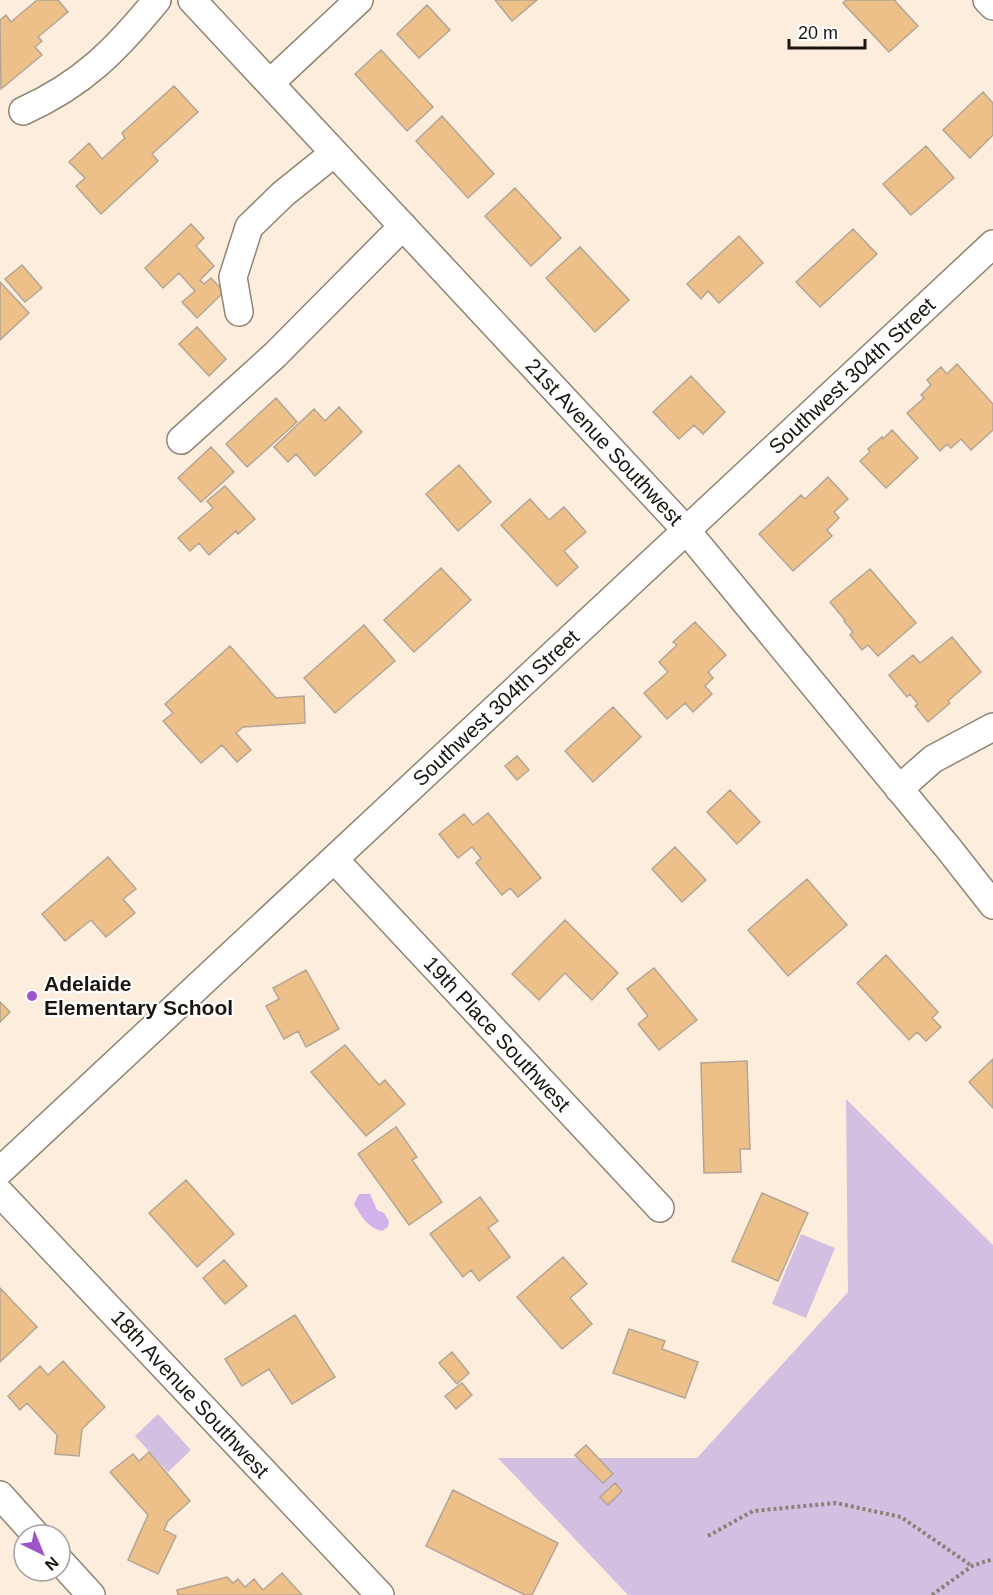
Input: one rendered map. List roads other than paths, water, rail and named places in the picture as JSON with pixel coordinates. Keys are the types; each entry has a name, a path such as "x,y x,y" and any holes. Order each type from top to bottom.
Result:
{"street":[{"path":"23,111 52,98 80,80 120,43 157,0"},
{"name":"21st Avenue Southwest","path":"192,0 686,530 993,905"},
{"path":"270,83 359,0"},
{"path":"987,0 993,6"},
{"path":"239,312 233,277 249,228 283,194 334,153"},
{"path":"181,440 275,355 403,226"},
{"name":"Southwest 304th Street","path":"0,1172 993,244"},
{"path":"899,789 933,759 993,727"},
{"name":"19th Place Southwest","path":"334,859 660,1208"},
{"name":"18th Avenue Southwest","path":"0,1193 380,1595"},
{"path":"0,1495 25,1523"},
{"path":"72,1574 91,1595"}],"place":[{"name":"Adelaide Elementary School","path":"32,996"}]}
